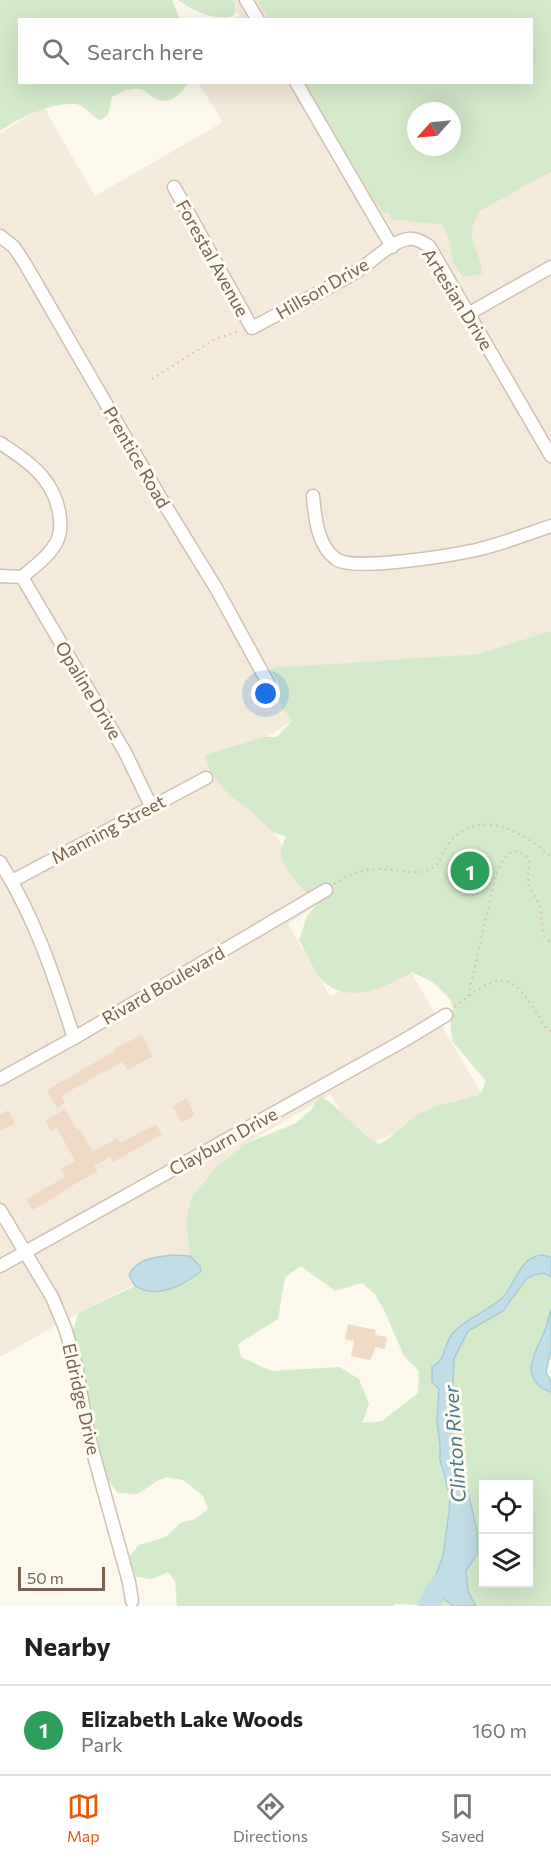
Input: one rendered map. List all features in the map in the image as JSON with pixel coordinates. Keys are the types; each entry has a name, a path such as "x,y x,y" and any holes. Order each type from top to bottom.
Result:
{"street":[{"path":"246,0 257,18"},
{"path":"297,84 392,247"},
{"name":"Forestal Avenue","path":"174,187 252,328"},
{"name":"Prentice Road","path":"0,236 14,247 24,262 160,497 216,588 268,683"},
{"name":"Artesian Drive","path":"392,247 406,240 417,239 429,246 551,456"},
{"name":"Hillson Drive","path":"252,328 339,282 392,247"},
{"path":"468,314 551,267"},
{"path":"0,442 26,459 47,482 57,497 62,524 57,542 40,562 22,577 0,576"},
{"path":"313,496 320,537 337,561 351,564 429,558 477,550 551,526"},
{"name":"Opaline Drive","path":"22,577 125,752 151,806"},
{"name":"Manning Street","path":"12,881 206,778"},
{"path":"0,862 12,881 43,945 74,1038"},
{"name":"Rivard Boulevard","path":"0,1079 326,890"},
{"name":"Clayburn Drive","path":"0,1266 446,1015"},
{"name":"Eldridge Drive","path":"0,1210 52,1297 65,1328 76,1365 88,1434 129,1582 132,1601"}],"path":[{"path":"152,379 215,339 252,328"},
{"path":"326,890 350,874 364,869 418,873 427,871 439,865 448,844 457,836 480,825 498,824 521,834 551,857"},
{"path":"468,996 496,874 502,861 511,852 518,850 523,852 529,860 528,884 540,906 544,936 551,943"},
{"path":"446,1015 468,996 487,984 502,979 513,983 522,991 551,1031"}],"shaded area":[{"path":"231,0 263,0 274,18 236,18 240,16"},
{"path":"199,84 313,84 478,212 551,172 551,631 478,654 271,668 292,721 230,760 317,904 288,924 330,996 403,958 481,1093 360,1149 331,1094 247,1143 217,1166 191,1198 186,1223 190,1256 78,1313 0,1357 0,134 43,106 95,196 223,122"}],"green space":[{"path":"0,0 172,0 180,18 18,18 18,84 187,84 178,95 165,101 154,98 139,89 131,89 112,97 108,115 100,120 80,105 58,105 16,121 0,131"},
{"path":"178,0 233,0 236,11 233,16 212,16 190,8"},
{"path":"257,0 551,0 551,172 478,212 472,235 482,274 463,277 454,264 443,225 392,219 389,213 384,213 373,199 306,84 533,84 533,18 267,18"},
{"path":"551,631 551,1257 542,1255 520,1271 502,1298 450,1337 445,1348 438,1395 437,1421 441,1469 450,1497 443,1556 434,1580 435,1591 453,1606 395,1604 393,1606 177,1606 175,1581 168,1572 152,1579 136,1577 129,1557 139,1545 166,1537 180,1523 195,1519 208,1509 203,1496 183,1480 167,1477 138,1494 118,1493 107,1479 97,1453 85,1381 73,1331 78,1313 135,1286 149,1291 184,1284 201,1271 200,1266 190,1256 186,1223 191,1198 217,1166 247,1143 296,1123 311,1110 320,1096 379,1144 422,1112 481,1093 486,1081 452,1041 450,1018 453,1009 450,999 434,983 412,972 379,988 355,993 332,988 322,980 299,940 307,916 317,904 285,866 281,852 286,837 273,832 250,810 229,795 210,772 205,755 264,737 277,737 292,721 282,707 276,690 280,686 270,668 478,654","holes":["301,1266 335,1291 362,1283 375,1294 404,1356 419,1371 418,1393 382,1421 362,1423 369,1404 359,1379 339,1367 271,1371 241,1357 238,1344 278,1319 285,1277"]},
{"path":"544,1273 551,1277 551,1310 545,1331 531,1361 551,1391 551,1606 476,1606 468,1591 450,1448 456,1444 451,1386 452,1371 460,1343 467,1332 502,1312 528,1278"}],"water":[{"path":"171,1255 190,1256 200,1266 201,1271 184,1283 163,1291 147,1291 135,1286 129,1275 137,1265 147,1260"},
{"path":"542,1255 551,1257 551,1277 544,1273 527,1278 503,1311 468,1331 454,1359 452,1412 456,1459 463,1470 477,1530 477,1554 466,1571 468,1591 476,1606 453,1606 435,1591 434,1580 443,1556 450,1497 440,1460 437,1421 439,1389 432,1382 432,1367 443,1356 453,1333 502,1298 523,1266 534,1257"},
{"path":"551,1310 551,1350 546,1372 551,1382 551,1392 535,1381 531,1366"}],"building":[{"path":"142,1035 153,1056 127,1070 122,1062 61,1096 65,1103 57,1108 47,1090 116,1050 115,1048"},
{"path":"186,1098 195,1115 182,1123 172,1106"},
{"path":"65,1109 78,1130 80,1129 92,1152 118,1138 120,1143 156,1124 162,1135 113,1162 110,1157 94,1166 98,1171 33,1210 26,1199 65,1177 61,1169 75,1161 57,1128 51,1131 45,1121"},
{"path":"8,1110 15,1123 0,1131 0,1115"},
{"path":"348,1324 376,1330 375,1335 387,1337 385,1349 376,1347 370,1360 351,1356 354,1341 345,1339"}],"waterway":[{"name":"Clinton River","path":"428,1606 435,1591 454,1571"}],"place":[{"name":"Elizabeth Lake Woods","path":"470,871"}]}
